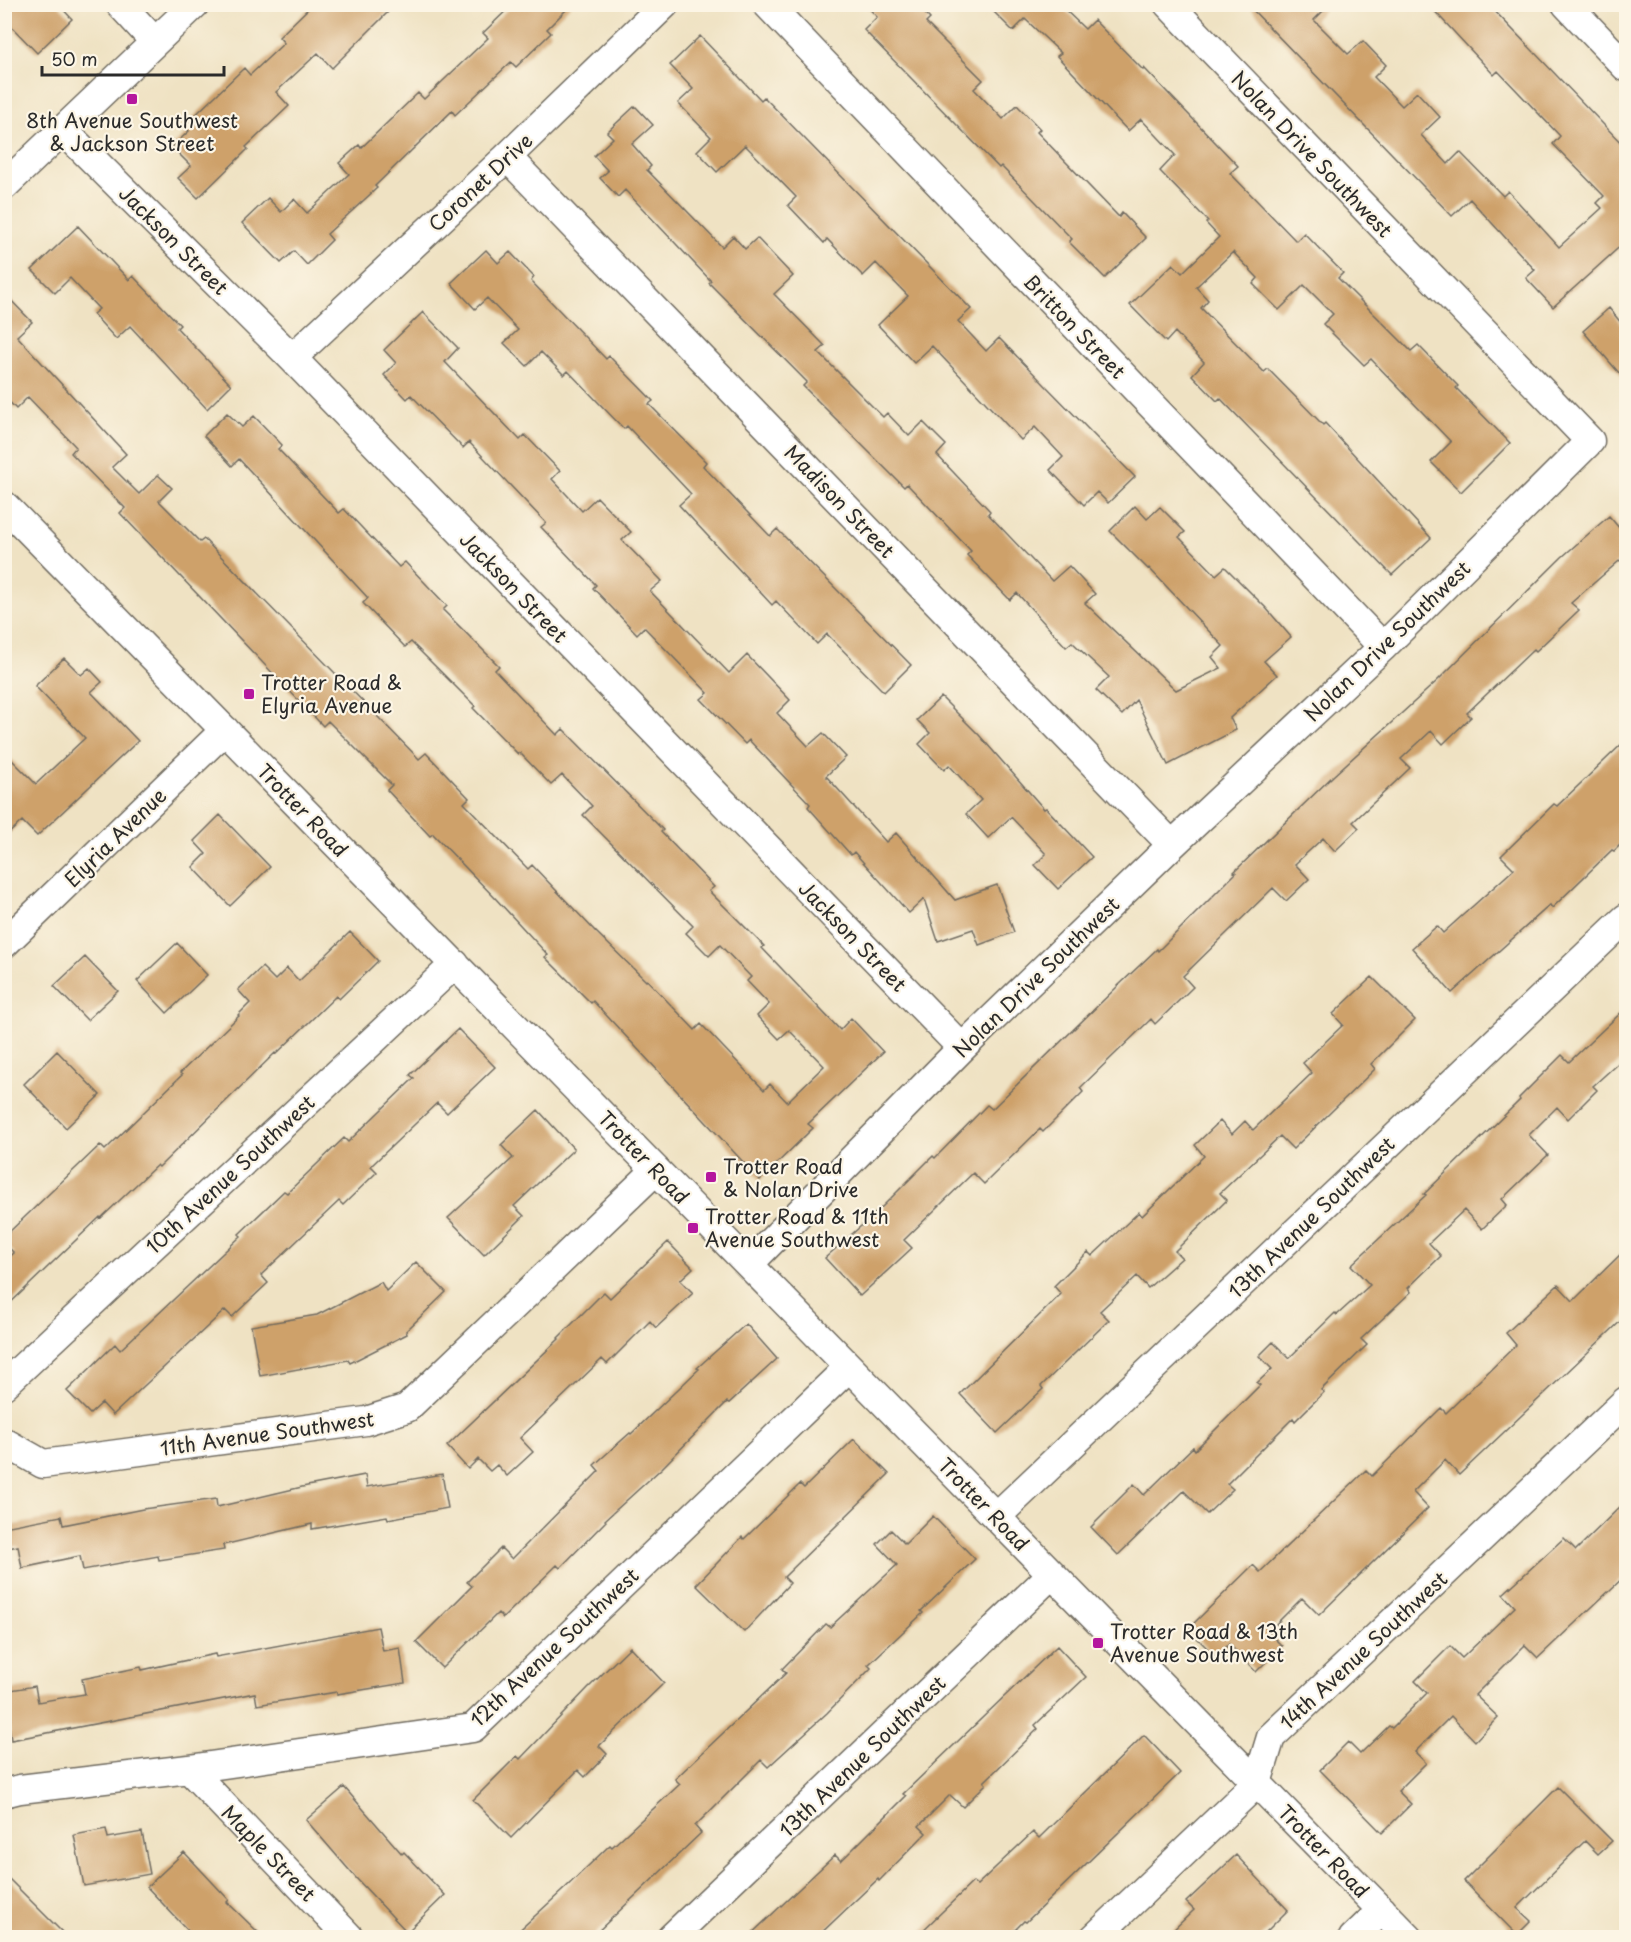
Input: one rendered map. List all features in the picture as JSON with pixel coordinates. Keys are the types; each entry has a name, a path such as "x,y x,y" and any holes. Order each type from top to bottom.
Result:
{"street":[{"path":"120,4 156,42"},
{"path":"4,186 195,4"},
{"name":"Coronet Drive","path":"292,358 507,157 665,4"},
{"name":"Britton Street","path":"767,4 1383,647"},
{"name":"Nolan Drive Southwest","path":"749,1264 962,1048 1172,844 1383,647 1590,441 1168,4"},
{"path":"1566,4 1626,67"},
{"name":"Jackson Street","path":"63,130 292,358 962,1048"},
{"name":"Madison Street","path":"507,157 1172,844"},
{"name":"Trotter Road","path":"4,505 1409,1938"},
{"name":"Elyria Avenue","path":"4,944 225,730"},
{"name":"13th Avenue Southwest","path":"996,1517 1626,918"},
{"name":"10th Avenue Southwest","path":"4,1384 455,964"},
{"name":"11th Avenue Southwest","path":"4,1442 43,1464 366,1421 407,1408 656,1170"},
{"name":"12th Avenue Southwest","path":"4,1793 189,1770 473,1728 849,1367"},
{"name":"14th Avenue Southwest","path":"1094,1938 1257,1783 1271,1737 1626,1401"},
{"name":"13th Avenue Southwest","path":"671,1938 1052,1574"},
{"name":"Maple Street","path":"189,1770 350,1938"},
{"path":"1353,1938 1382,1910"}],"building":[{"path":"4,4 58,4 72,19 37,53 4,19"},
{"path":"313,4 396,4 332,68 318,53 276,92 289,106 198,198 178,178 191,166 172,147 189,131 184,126 244,68 250,75 284,43 279,37"},
{"path":"513,4 572,4 547,29 551,33 516,67 511,62 455,115 452,111 375,186 377,188 327,234 332,240 307,265 294,251 281,263 242,223 268,198 281,212 294,199 307,213 349,174 339,163 359,145 361,148 418,93 424,99 488,38 483,33"},
{"path":"865,4 916,4 930,19 926,23 983,80 974,89 1003,119 1017,105 1040,129 1037,132 1119,217 1122,213 1146,238 1105,278 1069,242 1072,239 864,30 877,17"},
{"path":"986,4 1059,4 1085,29 1094,20 1143,70 1144,68 1238,166 1230,173 1296,241 1304,233 1343,273 1338,278 1411,351 1418,345 1510,443 1461,492 1431,462 1451,442 1371,359 1364,365 1323,324 1333,314 1304,285 1279,310 1253,284 1258,278 1233,252 1196,287 1208,300 1201,308 1264,372 1268,369 1323,425 1325,423 1431,538 1392,575 1220,398 1217,401 1192,375 1204,362 1175,332 1166,342 1130,305 1173,264 1182,273 1219,237 1206,223 1208,221 1160,171 1175,155 1141,119 1128,131 1057,56 1061,53 1025,19 1013,31"},
{"path":"1247,4 1330,4 1314,20 1348,54 1363,41 1386,65 1374,77 1402,106 1417,92 1440,117 1421,135 1448,164 1460,152 1503,196 1508,191 1559,247 1602,208 1597,203 1604,196 1553,144 1560,136 1498,71 1494,75 1428,4 1488,4 1626,148 1626,241 1553,307 1526,278 1535,270 1470,199 1452,216"},
{"path":"700,36 761,100 764,97 971,309 958,321 986,351 999,338 1135,477 1108,503 1097,492 1084,505 1050,470 1063,457 1035,427 1021,440 932,346 914,363 878,325 908,296 876,263 863,276 827,239 824,243 788,205 796,197 745,145 717,172 697,151 711,137 678,103 693,89 670,65"},
{"path":"635,106 653,125 632,144 651,166 647,170 722,247 733,236 745,249 757,238 793,276 774,294 825,346 818,352 883,417 887,413 909,436 923,422 946,445 937,455 990,511 988,514 1052,581 1069,566 1095,594 1085,603 1176,690 1221,668 1212,657 1223,646 1149,568 1110,531 1135,506 1147,519 1160,507 1185,532 1179,537 1216,575 1225,567 1266,608 1291,637 1264,661 1277,675 1230,718 1236,730 1168,765 1136,700 1122,715 1096,690 1109,677 1072,642 1066,647 1017,593 1010,600 967,555 971,551 907,484 904,487 803,386 807,382 709,283 711,281 625,190 618,197 600,178 608,171 594,156 613,138 607,132"},
{"path":"78,226 129,280 133,276 180,325 177,328 231,385 207,409 130,326 116,339 93,314 99,309 70,278 55,293 32,270"},
{"path":"486,250 498,263 510,252 534,277 531,281 606,359 609,356 653,401 649,404 706,462 703,466 770,536 777,529 911,665 884,692 827,634 817,644 776,601 772,605 679,505 691,494 627,426 624,429 568,371 564,375 541,352 527,366 504,343 518,330 487,298 475,309 451,283"},
{"path":"4,293 32,322 17,336 126,454 112,467 139,494 158,475 172,488 159,501 200,542 204,539 419,759 426,753 469,798 464,803 528,869 532,865 695,1030 701,1024 764,1090 770,1084 787,1102 824,1066 789,1030 779,1039 757,1016 769,1004 747,981 751,977 720,945 709,956 686,933 693,926 583,815 592,806 562,775 551,785 520,753 518,754 473,708 475,706 411,642 405,647 363,603 368,598 239,459 232,466 204,436 227,413 242,427 254,416 282,445 278,449 339,513 344,509 399,567 405,562 447,606 443,610 499,666 495,670 557,735 563,729 663,830 661,832 714,887 709,891 764,946 762,948 840,1030 851,1018 883,1052 808,1124 813,1128 760,1180 593,1001 591,1003 545,957 548,955 496,899 433,834 430,836 387,790 392,785 328,721 323,726 120,513 125,508 71,453 76,447 28,397 16,409 4,396"},
{"path":"1609,308 1626,329 1626,381 1583,331"},
{"path":"423,312 458,348 445,362 520,440 525,435 560,471 552,479 582,511 597,497 631,532 622,540 662,581 650,591 729,673 747,655 790,700 777,713 808,746 823,733 846,757 826,776 886,842 896,833 955,900 997,885 1014,932 979,945 973,929 938,941 924,899 909,913 854,852 851,855 808,807 810,804 749,740 745,744 701,699 708,693 644,627 637,634 593,588 596,585 541,527 546,523 469,442 463,448 411,395 407,399 384,375 396,363 384,350"},
{"path":"1609,516 1626,536 1626,555 1571,603 1579,610 1467,713 1471,717 1443,744 1431,731 1401,759 1410,768 1353,822 1359,828 1335,851 1323,838 1295,864 1309,879 1286,901 1273,888 1183,976 1193,987 1155,1024 1151,1019 1080,1088 1083,1092 1043,1132 1040,1129 984,1184 973,1173 904,1240 912,1248 860,1296 825,1258 878,1211 933,1156 935,1158 987,1105 992,1109 1119,985 1157,949 1158,951 1236,873 1234,872 1333,776 1437,681 1562,557"},
{"path":"64,658 81,675 89,668 102,682 91,692 138,741 37,836 22,821 4,838 4,752 36,784 85,738 35,686"},
{"path":"941,697 979,735 1044,809 1046,808 1092,857 1058,889 1035,865 1046,854 1011,817 988,838 966,814 981,800 949,765 944,770 919,744 930,733 917,720"},
{"path":"1626,740 1626,839 1552,908 1550,905 1452,993 1412,948 1437,926 1443,933 1514,869 1501,856 1554,804 1557,806"},
{"path":"220,815 270,867 230,906 193,867 206,854 194,841"},
{"path":"350,932 378,961 339,999 336,996 159,1167 157,1165 100,1217 4,1309 4,1262 14,1253 4,1243 4,1237 100,1145 105,1150 239,1016 250,1003 238,990 262,967 275,980 287,968 299,981"},
{"path":"177,943 207,975 167,1013 137,981"},
{"path":"85,957 118,991 87,1020 54,986"},
{"path":"1372,977 1415,1020 1371,1064 1375,1069 1293,1149 1280,1136 1220,1193 1227,1200 1175,1251 1182,1258 1148,1288 1137,1276 1100,1311 1109,1320 1041,1386 1043,1389 997,1433 960,1394 1061,1294 1054,1286 1088,1252 1092,1256 1139,1212 1142,1216 1204,1156 1195,1145 1220,1121 1232,1134 1245,1121 1253,1130 1312,1073 1303,1063 1343,1025 1333,1014"},
{"path":"1626,1008 1626,1056 1593,1086 1597,1090 1568,1119 1557,1107 1529,1135 1548,1155 1502,1199 1507,1205 1482,1229 1464,1210 1429,1243 1441,1256 1408,1288 1411,1292 1361,1339 1367,1345 1321,1390 1324,1392 1295,1421 1293,1418 1227,1484 1233,1489 1207,1514 1184,1491 1118,1555 1091,1527 1134,1484 1144,1495 1193,1447 1195,1450 1260,1385 1257,1383 1272,1369 1259,1356 1273,1342 1289,1358 1335,1313 1337,1315 1370,1285 1351,1265 1426,1195 1424,1194 1520,1100 1519,1098 1562,1055 1569,1062"},
{"path":"458,1029 495,1067 447,1113 437,1103 371,1166 377,1172 343,1205 339,1201 261,1275 268,1283 232,1317 225,1310 113,1415 102,1403 90,1414 67,1391 115,1344 120,1350 241,1236 239,1234 284,1191 287,1193 344,1138 348,1142 414,1078 410,1075"},
{"path":"57,1051 100,1095 66,1128 24,1084"},
{"path":"538,1110 574,1149 514,1206 524,1216 484,1255 448,1218 513,1158 501,1145"},
{"path":"668,1242 693,1268 680,1280 693,1293 656,1328 650,1321 607,1364 602,1359 520,1438 533,1452 507,1476 497,1465 490,1471 478,1459 468,1469 447,1446 559,1339 604,1292 610,1298"},
{"path":"1626,1249 1626,1316 1459,1475 1445,1460 1413,1492 1428,1508 1319,1615 1302,1598 1268,1632 1282,1646 1256,1672 1229,1644 1216,1657 1188,1629 1253,1565 1260,1572 1366,1470 1372,1476 1441,1408 1446,1413 1516,1345 1506,1333 1558,1285 1573,1301"},
{"path":"416,1262 446,1292 406,1331 407,1334 350,1363 348,1360 260,1376 251,1326 317,1315 381,1282 386,1291"},
{"path":"746,1324 777,1359 729,1403 727,1402 662,1468 605,1520 560,1568 557,1565 503,1618 498,1613 442,1668 416,1642 472,1586 467,1582 501,1548 512,1559 599,1471 594,1465 631,1434 699,1369 697,1368"},
{"path":"854,1439 889,1474 784,1577 790,1583 744,1632 696,1585 742,1537 744,1539 800,1484 804,1488"},
{"path":"442,1474 448,1508 312,1529 312,1524 223,1545 224,1550 159,1560 158,1556 83,1570 80,1556 22,1568 18,1546 4,1549 4,1527 61,1516 63,1525 143,1509 216,1499 217,1507 365,1475 367,1487"},
{"path":"1626,1501 1626,1575 1538,1658 1525,1645 1475,1695 1498,1717 1475,1741 1451,1716 1415,1752 1426,1763 1398,1791 1411,1804 1382,1833 1320,1770 1348,1742 1360,1754 1389,1726 1392,1728 1427,1693 1415,1681 1450,1646 1462,1658 1515,1607 1503,1594 1564,1538 1576,1550"},
{"path":"933,1516 975,1559 868,1665 871,1668 827,1713 768,1767 761,1760 695,1826 701,1833 591,1938 511,1938 610,1845 612,1847 680,1784 675,1779 786,1673 782,1669 826,1624 830,1627 897,1565 877,1544 891,1530 905,1544"},
{"path":"378,1627 383,1651 400,1648 405,1683 257,1705 255,1693 11,1740 4,1691 35,1686 38,1702 85,1694 82,1679"},
{"path":"1057,1646 1086,1677 1035,1725 1038,1729 984,1782 986,1784 963,1807 950,1795 919,1826 926,1833 879,1881 878,1879 816,1938 747,1938 835,1855 841,1861 906,1796 903,1794"},
{"path":"630,1647 664,1683 599,1746 607,1754 585,1777 578,1770 511,1838 473,1800 517,1756 520,1759"},
{"path":"1144,1735 1180,1773 1026,1922 1024,1921 1007,1938 915,1938 973,1882 977,1885 1033,1832 1039,1838"},
{"path":"344,1787 402,1854 404,1852 445,1895 407,1932 306,1820"},
{"path":"1558,1787 1612,1841 1598,1854 1585,1841 1517,1908 1531,1921 1517,1935 1464,1881"},
{"path":"106,1829 108,1838 142,1832 150,1874 84,1886 74,1835"},
{"path":"184,1852 229,1900 227,1902 264,1938 195,1938 147,1887"},
{"path":"1236,1855 1288,1910 1260,1938 1165,1938 1194,1910 1186,1902"},
{"path":"4,1874 68,1938 4,1938"}],"place":[{"name":"8th Avenue Southwest & Jackson Street","path":"132,99"},
{"name":"Trotter Road & Elyria Avenue","path":"249,694"},
{"name":"Trotter Road & Nolan Drive","path":"711,1177"},
{"name":"Trotter Road & 11th Avenue Southwest","path":"693,1228"},
{"name":"Trotter Road & 13th Avenue Southwest","path":"1098,1643"}]}
